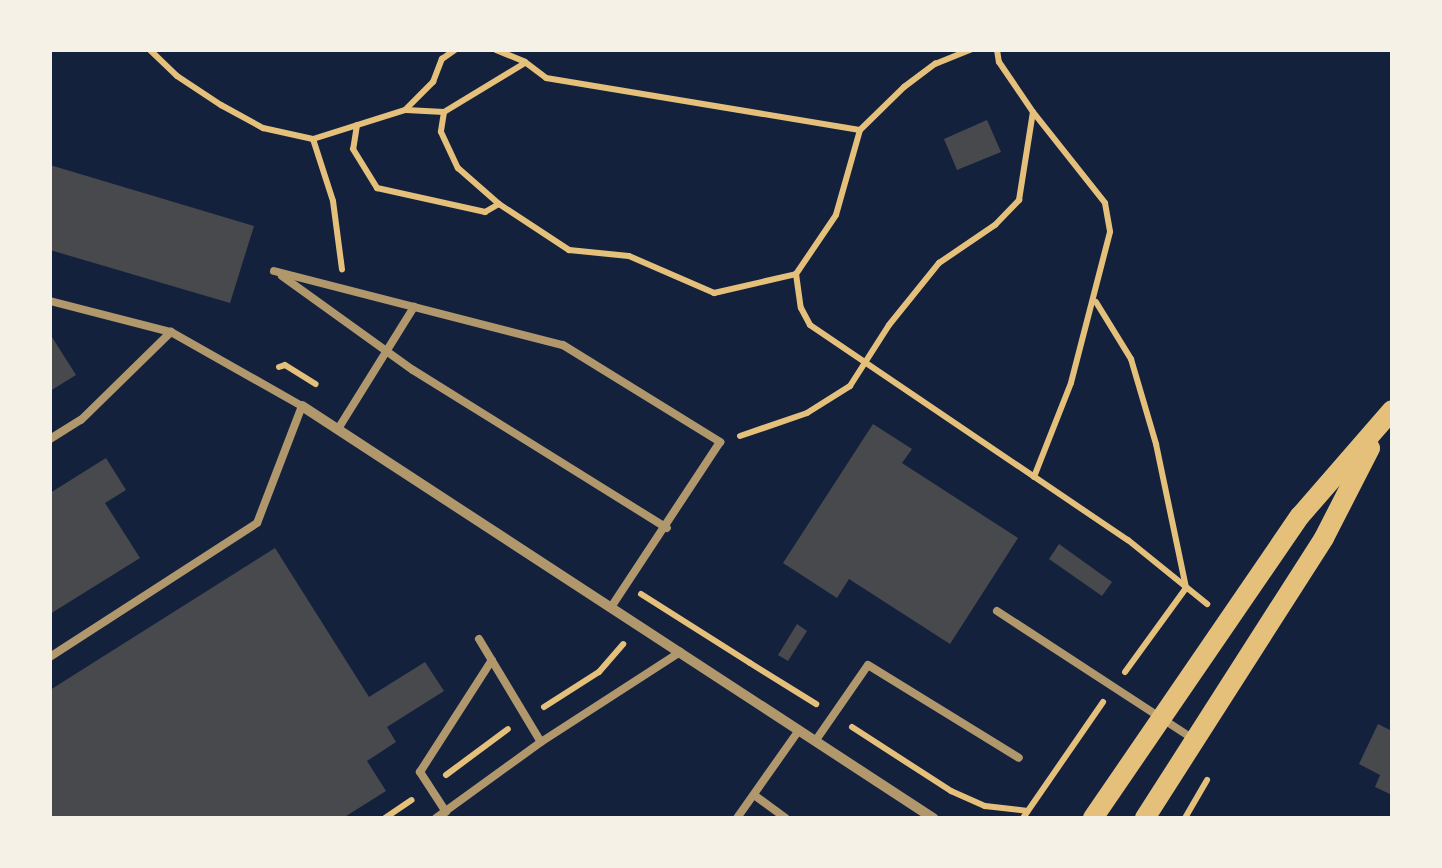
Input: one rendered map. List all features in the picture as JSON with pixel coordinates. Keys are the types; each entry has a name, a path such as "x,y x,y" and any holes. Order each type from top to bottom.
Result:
{"main road":[{"path":"1093,818 1300,516 1387,417"},
{"path":"1146,818 1324,538 1387,417"}],"street":[{"path":"302,406 933,818"}],"lane":[{"path":"611,607 667,528 720,442 563,345 274,271 388,348 412,370 667,528"},
{"path":"50,300 172,332 302,406 257,523 50,657"},
{"path":"338,429 414,307"},
{"path":"50,439 81,420 172,332"},
{"path":"996,611 1196,740"},
{"path":"479,639 540,742"},
{"path":"436,818 540,742 680,652"},
{"path":"446,812 420,772 492,660"},
{"path":"816,740 868,665 1019,758"},
{"path":"737,818 800,730"},
{"path":"754,795 786,818"}],"path":[{"path":"150,50 221,105 263,128 313,140 405,110 444,112 525,62"},
{"path":"405,110 433,82 442,59 455,50"},
{"path":"496,50 525,62 546,78 860,130"},
{"path":"970,50 935,64 904,86 860,130 836,215 796,274 801,308 810,324 867,366 1128,540 1186,588 1156,444 1131,359 1095,300"},
{"path":"997,50 1000,62 1034,112 1105,203 1110,232 1071,383 1034,477"},
{"path":"444,112 441,132 458,168 498,204 569,250 628,256 714,293 796,274"},
{"path":"720,442 807,413 850,386 867,366 889,324 939,263 996,224 1018,200 1034,112"},
{"path":"358,125 352,149 377,188 485,212 498,204"},
{"path":"313,140 333,201 342,258 341,288"},
{"path":"734,687 750,663 952,791 984,806 1028,811"}],"building":[{"path":"987,120 1001,152 957,170 944,139"},
{"path":"50,165 254,226 230,303 50,250"},
{"path":"50,334 76,375 50,391"},
{"path":"873,424 912,449 902,463 1018,538 950,644 849,579 837,598 783,563"},
{"path":"106,458 126,490 105,503 140,558 50,614 50,493"},
{"path":"1059,544 1112,582 1102,596 1049,559"},
{"path":"275,548 369,697 425,662 444,691 387,727 396,742 367,761 386,791 343,818 50,818 50,690"},
{"path":"797,624 807,631 788,661 778,655"},
{"path":"1378,724 1392,731 1392,795 1375,787 1380,775 1359,764"}]}
